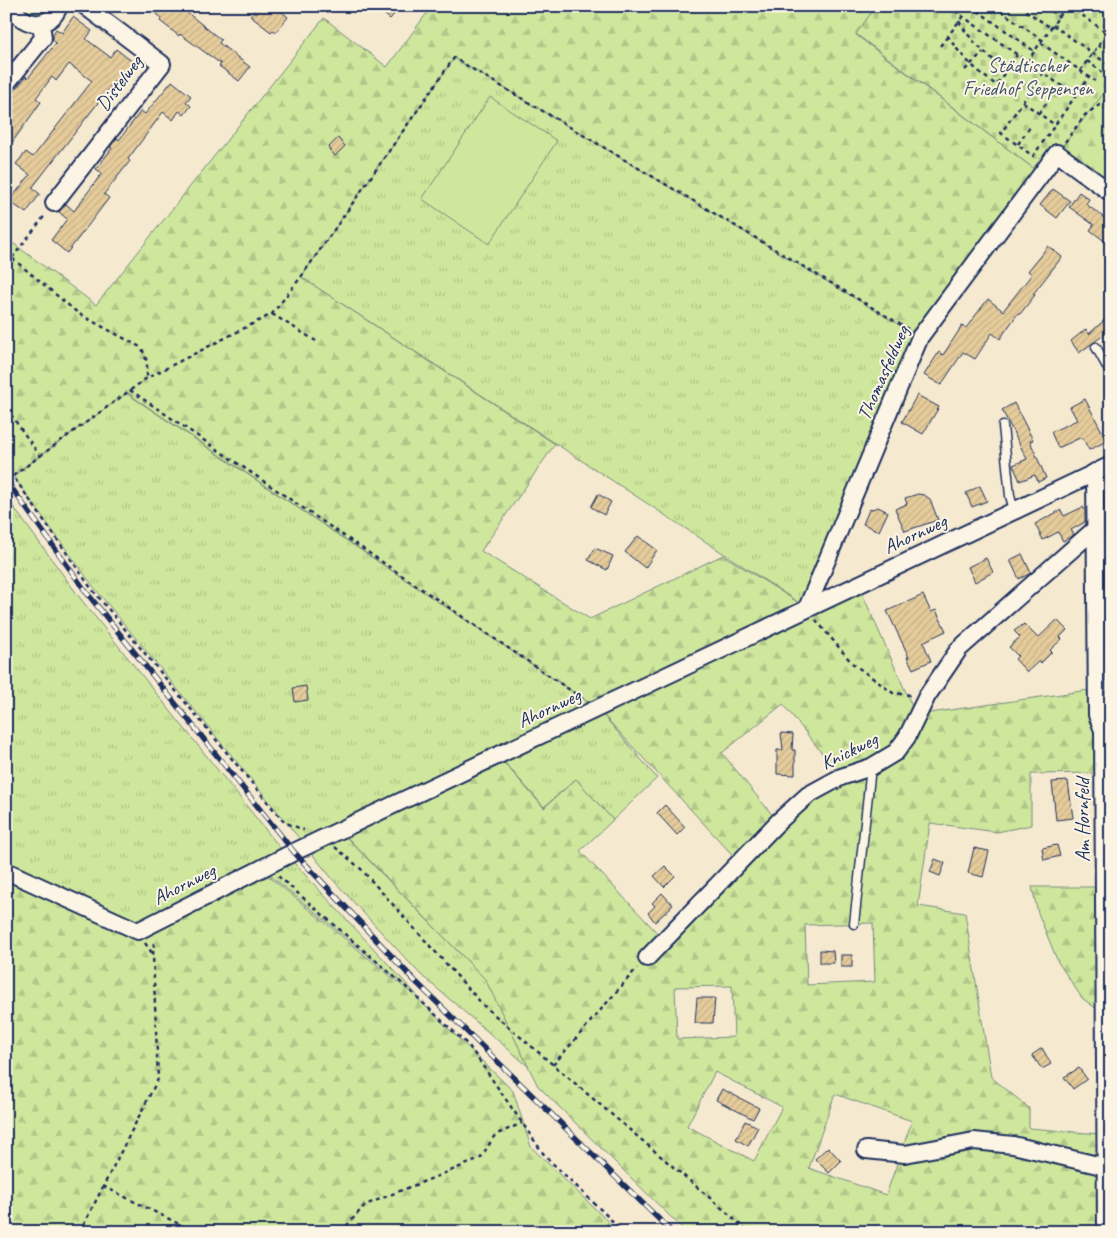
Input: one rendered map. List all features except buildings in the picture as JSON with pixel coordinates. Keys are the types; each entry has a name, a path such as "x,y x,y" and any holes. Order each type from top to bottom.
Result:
{"street":[{"path":"11,6 15,14 22,20 32,23 42,23 50,18 57,12 59,6"},
{"name":"Distelweg","path":"54,203 162,64 85,6"},
{"path":"6,84 43,38 42,23"},
{"path":"1057,154 1111,193"},
{"name":"Thomasfeldweg","path":"807,608 920,337 1057,154"},
{"name":"Ahornweg","path":"6,871 138,931 323,838 1111,465"},
{"name":"Am Hornfeld","path":"1095,472 1097,715 1103,730 1106,1167 1108,1213 1106,1232"},
{"name":"Knickweg","path":"647,958 778,822 808,795 841,777 870,767 896,752 907,737 927,696 959,650 1095,529"},
{"path":"866,1150 905,1154 974,1141 1013,1146 1106,1167"}],"lane":[{"path":"1096,347 1111,374"},
{"path":"1003,426 1010,496 1014,510"},
{"path":"854,924 870,767"}],"path":[{"path":"316,6 324,12"},
{"path":"948,6 1076,96"},
{"path":"958,13 962,6"},
{"path":"971,6 1034,52"},
{"path":"994,6 1095,81"},
{"path":"1020,6 1106,63"},
{"path":"1044,6 1059,17"},
{"path":"1027,62 1068,6 1107,33"},
{"path":"940,46 963,16"},
{"path":"959,21 970,39 1006,70"},
{"path":"1080,71 1111,28"},
{"path":"948,36 959,52 996,85 1017,55"},
{"path":"1098,45 1111,54"},
{"path":"965,70 983,52"},
{"path":"323,838 284,822 92,588 13,476 147,378 272,314 301,278 454,58 920,337"},
{"path":"1087,61 1102,72"},
{"path":"1044,73 1001,134 1033,156 1089,77"},
{"path":"1057,154 1085,115 1111,97"},
{"path":"1040,114 1049,100"},
{"path":"1023,102 1056,125"},
{"path":"1017,145 1030,127"},
{"path":"12,258 54,203"},
{"path":"6,253 79,314 142,348 148,362 147,378"},
{"path":"272,314 316,341"},
{"path":"130,390 597,708"},
{"path":"6,408 40,456"},
{"path":"807,608 852,662 894,693 927,696"},
{"path":"337,849 361,869 484,1006 748,1232"},
{"path":"267,866 405,986 469,1046 544,1156 624,1232"},
{"path":"80,1232 158,1079 153,955"},
{"path":"553,1065 647,958"},
{"path":"341,1232 365,1205 480,1159 495,1135 522,1123"},
{"path":"104,1186 195,1232"},
{"path":"599,1232 612,1221"}],"green space":[{"path":"11,6 59,6 41,23"},
{"path":"427,6 876,6 856,35 1041,174 920,337 454,58 301,277 555,444 481,551 590,619 723,555 807,608 858,584 916,715 1096,689 1103,773 1031,774 1031,825 997,832 930,823 918,906 965,913 991,1077 1029,1108 1029,1128 1099,1134 1101,1232 686,1232 538,1086 485,979 340,830 498,756 544,808 576,779 613,820 580,851 663,939 740,863 597,708 127,393 6,480 6,238 96,305 324,18 387,67 430,9","holes":["783,704 841,777 778,822 722,753","873,923 875,982 807,985 805,925","732,986 734,1037 677,1039 675,987","715,1072 782,1107 754,1161 687,1126","835,1094 912,1121 886,1195 809,1168"]},
{"name":"Städtischer Friedhof Seppensen","path":"876,6 1111,6 1111,84 1041,174 856,34"},
{"path":"454,58 920,337 807,608 301,277"},
{"path":"1111,84 1111,193 1057,153"},
{"path":"490,97 557,141 489,244 422,199"},
{"path":"126,393 597,708 657,778 613,820 576,779 544,807 498,755 340,831 485,979 535,1072 420,974 335,882 93,586 13,476"},
{"path":"6,497 80,598 281,849 417,995 262,869 138,931 6,872"},
{"path":"261,870 416,997 513,1091 531,1147 619,1232 6,1232 6,874 138,934"},
{"path":"1032,887 1111,887 1105,1015 1082,998 1058,962 1038,913"}],"railway":[{"path":"6,480 87,593 294,852 414,980 672,1232"}]}
